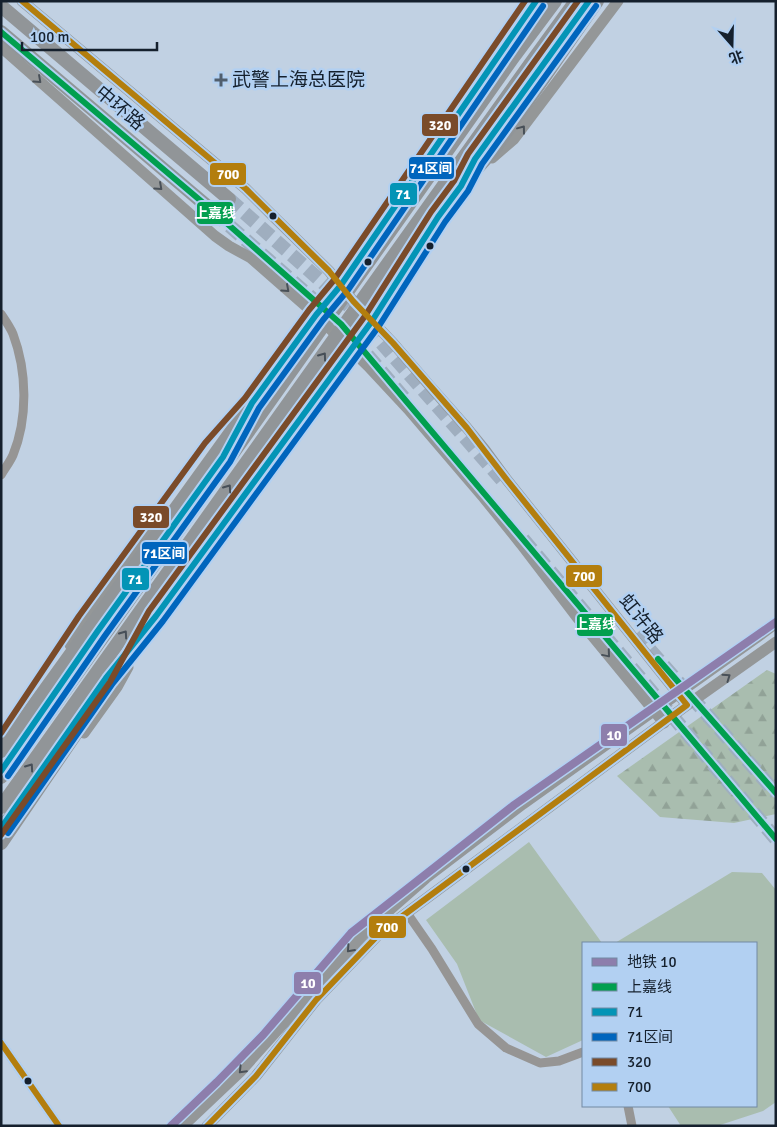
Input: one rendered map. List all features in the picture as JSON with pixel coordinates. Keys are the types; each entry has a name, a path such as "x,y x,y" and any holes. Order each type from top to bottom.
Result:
{"highway":[{"path":"1,777 40,725 514,56 556,1"},
{"path":"1,807 576,1"},
{"path":"461,186 494,148 597,1"},
{"name":"中环路","path":"1,6 229,199"},
{"name":"中环路","path":"1,32 214,212"},
{"path":"1,749 252,403"},
{"path":"1,843 156,616"}],"main road":[{"name":"虹许路","path":"22,1 246,189 329,271 467,428 687,705"},
{"path":"1,749 92,613 212,448 252,403 316,315 341,285 536,1"},
{"path":"1,828 106,678 156,616 372,321 438,217 461,186 476,159 589,1"},
{"path":"461,186 514,139 618,1"},
{"path":"1,47 215,236 251,258 316,315 368,366 408,409 484,498 576,616 664,722"},
{"path":"1,771 97,632 223,458 252,403"},
{"path":"1,850 117,687 156,616"},
{"path":"183,1126 240,1072 369,928 418,884 523,804 776,623"},
{"path":"207,1126 256,1076 316,1000 381,932 687,705 776,642"}],"street":[{"path":"1,314 13,333 21,364 24,394 22,424 13,456 1,475"},
{"path":"407,913 432,949 478,1024 506,1048 540,1063 559,1061 582,1052"},
{"path":"1,1043 59,1126"},
{"path":"628,1107 632,1126"}],"green space":[{"path":"767,670 776,674 776,814 734,823 660,817 617,776"},
{"path":"529,842 601,942 582,942 582,1040 546,1057 479,1020 457,964 426,920"},
{"path":"732,872 762,873 776,890 776,1102 763,1111 717,1126 681,1126 669,1107 757,1107 757,942 617,942"}],"tunnel":[{"path":"229,199 349,306 504,482"},
{"path":"214,212 341,324 404,398"},
{"path":"523,539 776,839"},
{"path":"636,634 776,793"}],"metro line":[{"name":"10","path":"171,1126 263,1035 351,933 514,805 776,622"}],"transit line":[{"name":"700","path":"22,1 246,189 329,271 353,301 393,343 467,428 687,705 381,932 316,1000 256,1076 207,1126"},
{"name":"320","path":"1,733 79,616 205,443 245,398 309,310 334,280 525,1"},
{"name":"71","path":"1,771 97,632 223,457 252,403 316,315 341,285 536,1"},
{"name":"320","path":"1,835 110,682 149,611 365,316 431,212 454,181 468,154 578,1"},
{"name":"71","path":"1,828 106,678 156,616 372,321 438,217 461,186 475,159 589,1"},
{"name":"71区间","path":"8,776 104,637 230,462 259,408 323,320 348,290 543,6"},
{"name":"71区间","path":"8,833 113,683 163,621 379,326 445,222 468,191 482,164 596,6"},
{"name":"上嘉线","path":"1,32 214,212 341,324 776,839"},
{"name":"上嘉线","path":"658,659 776,793"},
{"name":"700","path":"1,1043 59,1126"}],"place":[{"name":"武警上海总医院","path":"221,80"}]}
